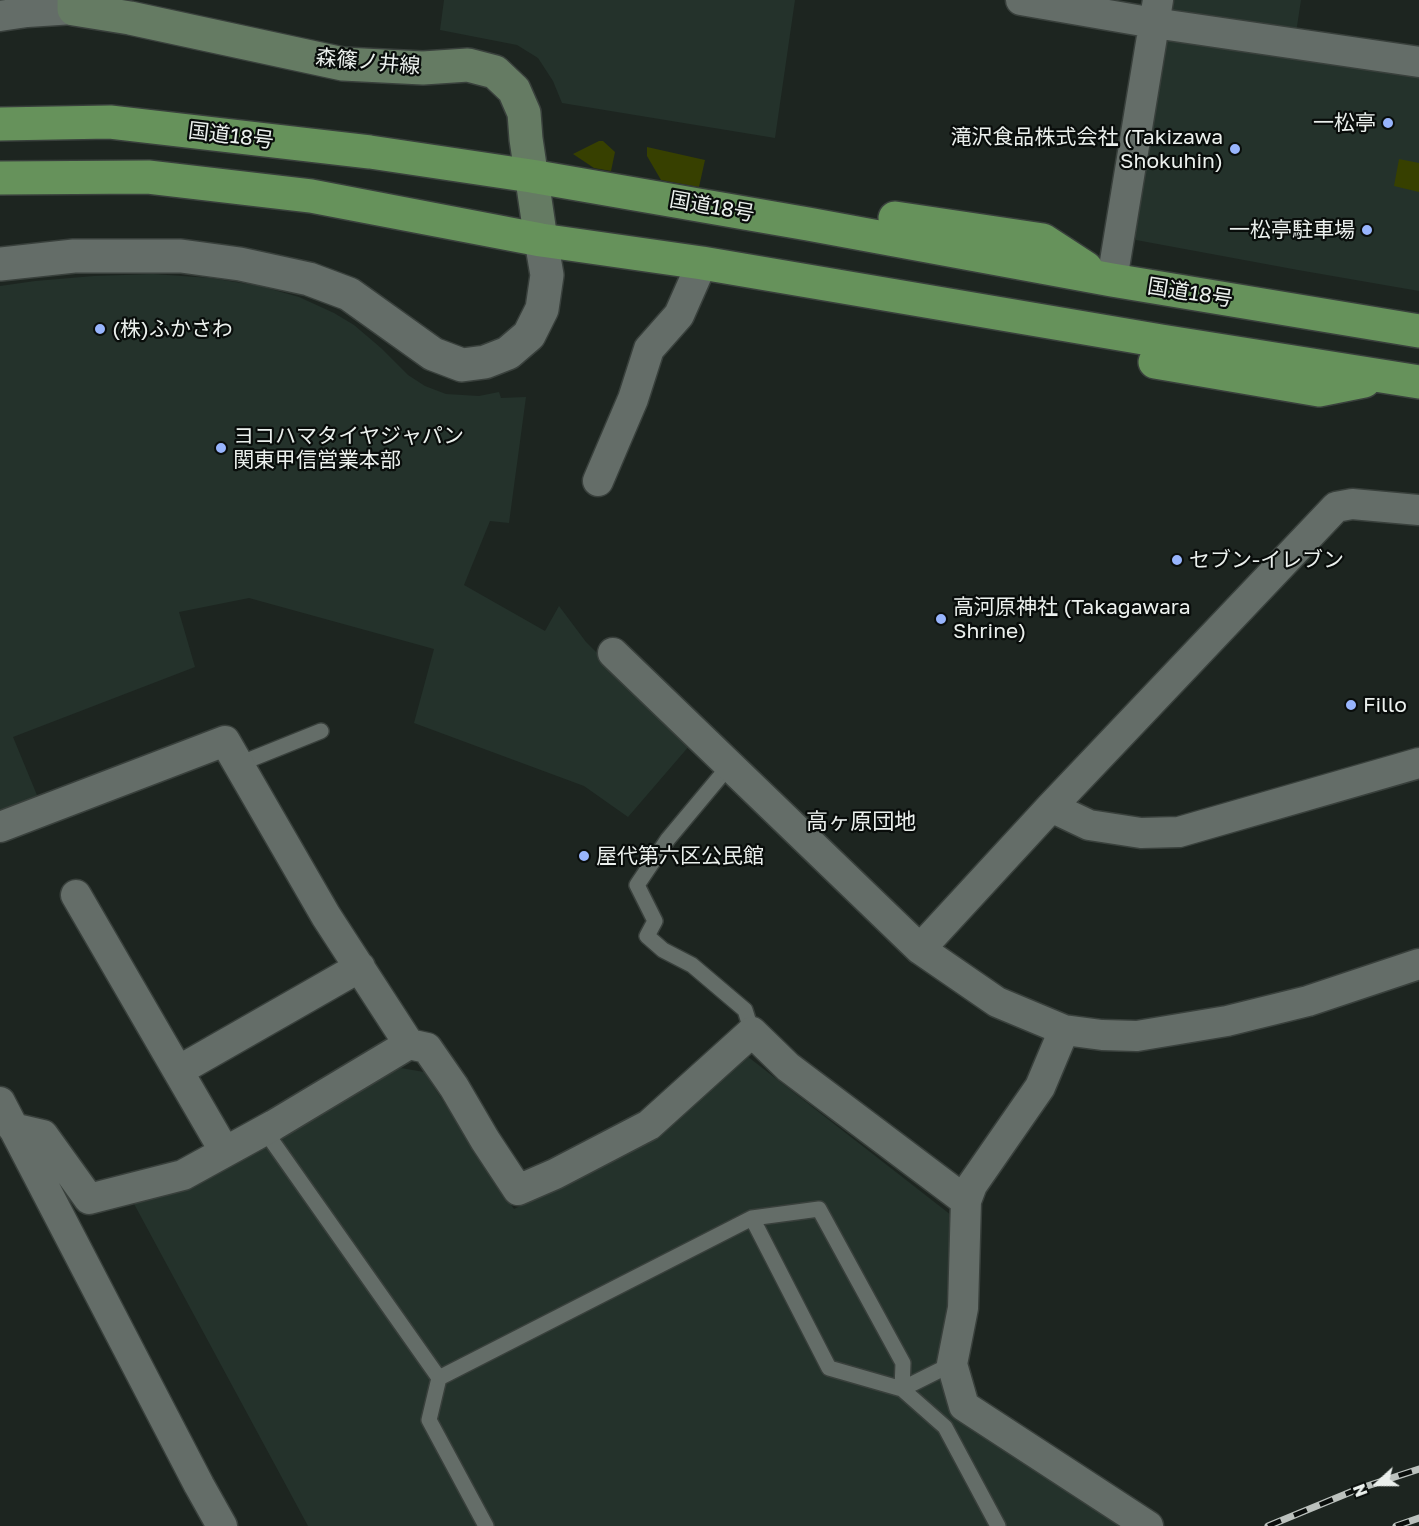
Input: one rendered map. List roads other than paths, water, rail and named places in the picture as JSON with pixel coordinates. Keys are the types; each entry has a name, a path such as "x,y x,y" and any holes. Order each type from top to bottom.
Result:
{"highway":[{"name":"国道18号","path":"0,124 110,122 370,152 531,176 1106,279 1419,331"},
{"path":"0,178 147,177 311,196 541,240 702,263 1419,382"}],"main road":[{"name":"森篠ノ井線","path":"74,5 343,64 423,68 468,65 495,72 514,90 524,113 541,240"}],"street":[{"path":"1021,0 1156,11 1419,62"},
{"path":"0,16 74,5"},
{"path":"1106,279 1156,11"},
{"path":"0,264 74,256 181,256 240,264 309,279 349,294 433,354 462,365 485,362 508,353 529,335 542,309 548,275 541,240"},
{"path":"598,481 633,399 650,349 679,315 702,263"},
{"path":"920,949 1051,807 1336,507 1352,504 1419,510"},
{"path":"612,653 920,949 997,1002 1064,1030 1102,1035 1137,1036 1227,1022 1308,1001 1419,964"},
{"path":"0,827 225,741 326,916 409,1044"},
{"path":"1051,807 1089,825 1141,833 1179,832 1419,763"},
{"path":"76,895 225,1152"},
{"path":"178,1071 360,967"},
{"path":"1064,1030 1040,1087 972,1185 966,1202 963,1308 952,1364 964,1406 1148,1526"},
{"path":"7,1115 43,1135 89,1199 183,1175 265,1131 409,1044 427,1048 518,1190 555,1174 649,1125 752,1032 788,1067 966,1202"},
{"path":"7,1115 177,1444 222,1526"}],"lane":[{"path":"239,764 321,731"},
{"path":"729,766 668,839 637,885 655,921 647,936 663,950 692,965 745,1010 752,1032"},
{"path":"265,1131 439,1378 429,1420 486,1526"},
{"path":"439,1378 752,1218 819,1209 903,1363 902,1389"},
{"path":"752,1218 829,1368 902,1389 945,1427 998,1526"},
{"path":"902,1389 952,1364"}],"railway":[{"path":"1268,1526 1358,1489 1419,1469"},
{"path":"1396,1526 1419,1518"}],"place":[{"name":"一松亭","path":"1388,123"},
{"name":"滝沢食品株式会社 (Takizawa Shokuhin)","path":"1235,149"},
{"name":"一松亭駐車場","path":"1367,230"},
{"name":"(株)ふかさわ","path":"100,329"},
{"name":"ヨコハマタイヤジャパン 関東甲信営業本部","path":"221,448"},
{"name":"セブン-イレブン","path":"1177,560"},
{"name":"高河原神社 (Takagawara Shrine)","path":"941,619"},
{"name":"Fillo","path":"1351,705"},
{"name":"屋代第六区公民館","path":"584,856"}],"district":[{"name":"高ヶ原団地","path":"861,822"}]}
